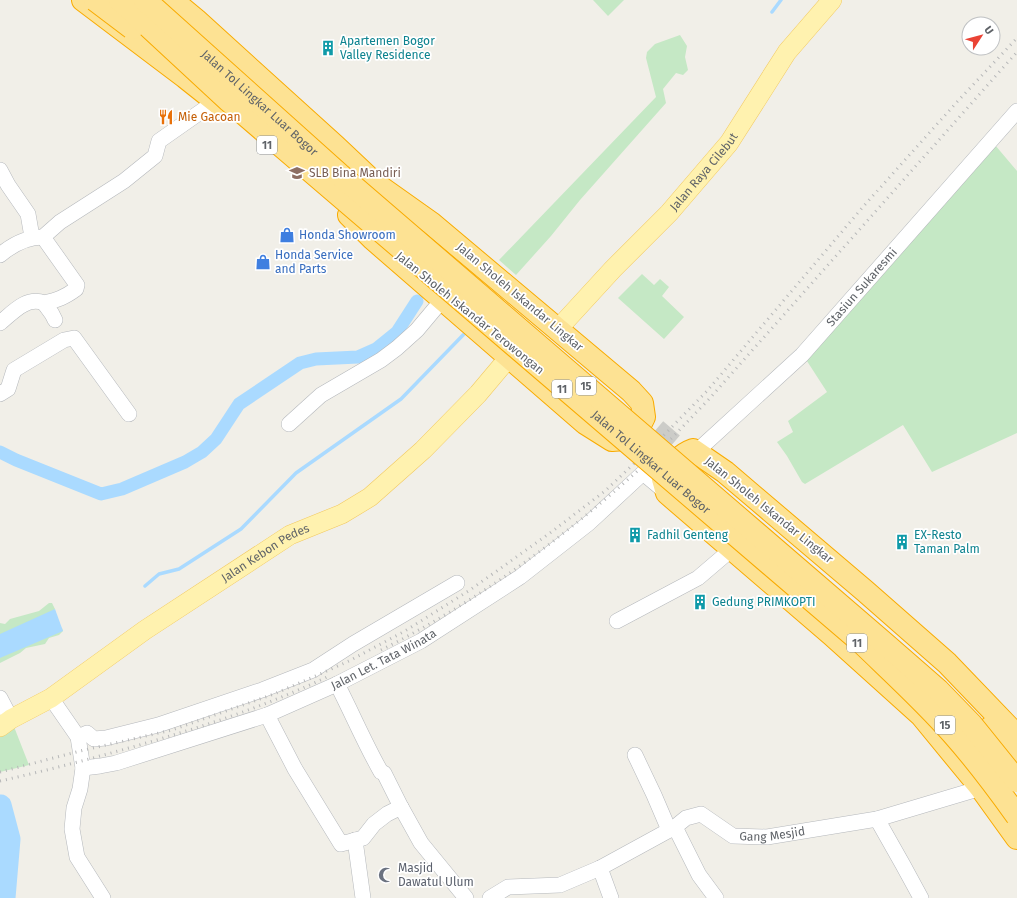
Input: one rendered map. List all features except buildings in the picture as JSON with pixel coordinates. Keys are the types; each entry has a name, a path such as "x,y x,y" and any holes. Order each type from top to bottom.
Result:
{"highway":[{"name":"11","path":"83,0 186,77 223,101 373,239 452,303"},
{"path":"95,0 223,101"},
{"path":"112,0 145,28 186,77"},
{"name":"Jalan Tol Lingkar Luar Bogor","path":"120,0 223,101 862,643 926,704 953,734 992,780 1017,816"},
{"name":"Jalan Tol Lingkar Luar Bogor","path":"145,0 274,104 340,175 938,690 970,724 1017,781"},
{"path":"165,0 274,104"},
{"path":"145,28 171,0 196,20 274,104"},
{"path":"194,0 254,63 274,104"},
{"name":"Jalan Sholeh Iskandar Lingkar","path":"274,104 376,184 431,223 483,274 545,325 631,391 642,403 644,418 638,431 625,439 612,440 585,422 510,352"},
{"name":"Jalan Sholeh Iskandar Terowongan","path":"452,303 510,352 610,430"},
{"name":"11","path":"545,325 631,408"},
{"name":"Jalan Sholeh Iskandar Lingkar","path":"674,492 663,479 670,467 686,453 693,450 700,462 725,472 826,557 947,663 1017,736"},
{"path":"700,462 868,610 966,699 1017,757"},
{"name":"11","path":"674,492 944,716 1007,794 1017,811"},
{"path":"674,492 732,549 832,635 921,715 981,788 1017,838"}],"main road":[{"name":"Jalan Raya Cilebut","path":"545,325 613,269 668,213 729,143 787,52 832,0"},
{"name":"Jalan Kebon Pedes","path":"5,723 50,698 145,630 290,535 342,514 370,497 423,450 478,394 510,352"}],"street":[{"path":"0,255 6,249 38,237 124,181 155,156 159,141 223,101"},
{"name":"Stasiun Sukaresmi","path":"700,462 802,355 1017,111"},
{"path":"0,170 8,185 28,214 38,237 77,285 76,289 59,300 44,303"},
{"path":"0,323 22,304 38,300 44,303 55,320"},
{"path":"289,424 321,395 381,360 452,303"},
{"path":"0,394 8,389 14,370 58,343 70,338 76,339 82,351 101,374 129,414"},
{"name":"Jalan Let. Tata Winata","path":"83,768 116,763 267,715 337,684 421,641 520,577 589,524 643,473 674,492"},
{"path":"616,621 698,578 732,549"},
{"path":"78,737 87,733 94,739 106,738 158,725 262,690 313,670 353,644 458,583"},
{"path":"337,684 349,706 370,753 381,772 384,773 421,843 466,898"},
{"path":"0,698 5,723"},
{"path":"50,698 78,737 83,768 80,789 74,808 72,829 77,858 103,898"},
{"path":"267,715 295,769 341,844 363,838 374,824 387,814 401,807"},
{"path":"635,755 654,796 672,828 699,875 716,898"},
{"name":"Gang Mesjid","path":"490,898 508,887 560,885 600,868 672,828 686,818 701,814 733,836 767,837 876,819 981,788"},
{"path":"876,819 921,898"},
{"path":"355,840 363,898"},
{"path":"600,868 611,898"}],"green space":[{"path":"593,0 624,0 608,16"},
{"path":"680,35 687,46 685,57 688,70 683,75 676,73 663,89 666,103 516,275 499,260 656,97 646,58 647,52 655,44"},
{"path":"995,145 1017,171 1017,433 932,472 903,425 805,484 802,482 777,442 793,432 788,421 827,392 805,358"},
{"path":"642,274 654,285 660,279 669,287 662,296 684,317 664,339 618,298"},
{"path":"49,603 52,603 55,609 53,611 0,640 0,623 5,624 10,619 39,611"},
{"path":"57,626 62,628 63,631 59,635 49,638 45,644 26,648 20,653 0,663 0,652"},
{"path":"11,719 29,765 0,772 0,727"}],"water":[{"path":"55,609 63,631 0,658 0,634"}],"waterway":[{"path":"772,12 781,0"},
{"path":"0,452 16,460 101,494 122,489 185,462 202,452 216,439 239,404 300,363 316,359 358,357 376,349 397,332 417,301"},
{"path":"145,586 159,574 179,569 241,529 296,473 401,399 466,332"},
{"path":"1,805 10,839 5,898"}],"tunnel":[{"path":"631,408 704,471"}],"railway":[{"path":"0,772 80,751 172,730 274,694 349,661 405,631 470,590 550,533 605,491 662,437 707,391 862,208 956,103 1017,38"},
{"path":"381,650 455,609 526,562 626,482 657,453 710,398 1017,52"},
{"path":"0,781 89,759 198,727 302,689 327,677"}],"place":[{"name":"Apartemen Bogor Valley Residence","path":"328,48"},
{"name":"Mie Gacoan","path":"166,117"},
{"name":"SLB Bina Mandiri","path":"297,173"},
{"name":"Honda Showroom","path":"287,235"},
{"name":"Honda Service and Parts","path":"263,262"},
{"name":"Fadhil Genteng","path":"635,535"},
{"name":"EX-Resto Taman Palm","path":"902,542"},
{"name":"Gedung PRIMKOPTI","path":"700,602"},
{"name":"Masjid Dawatul Ulum","path":"386,875"}]}
